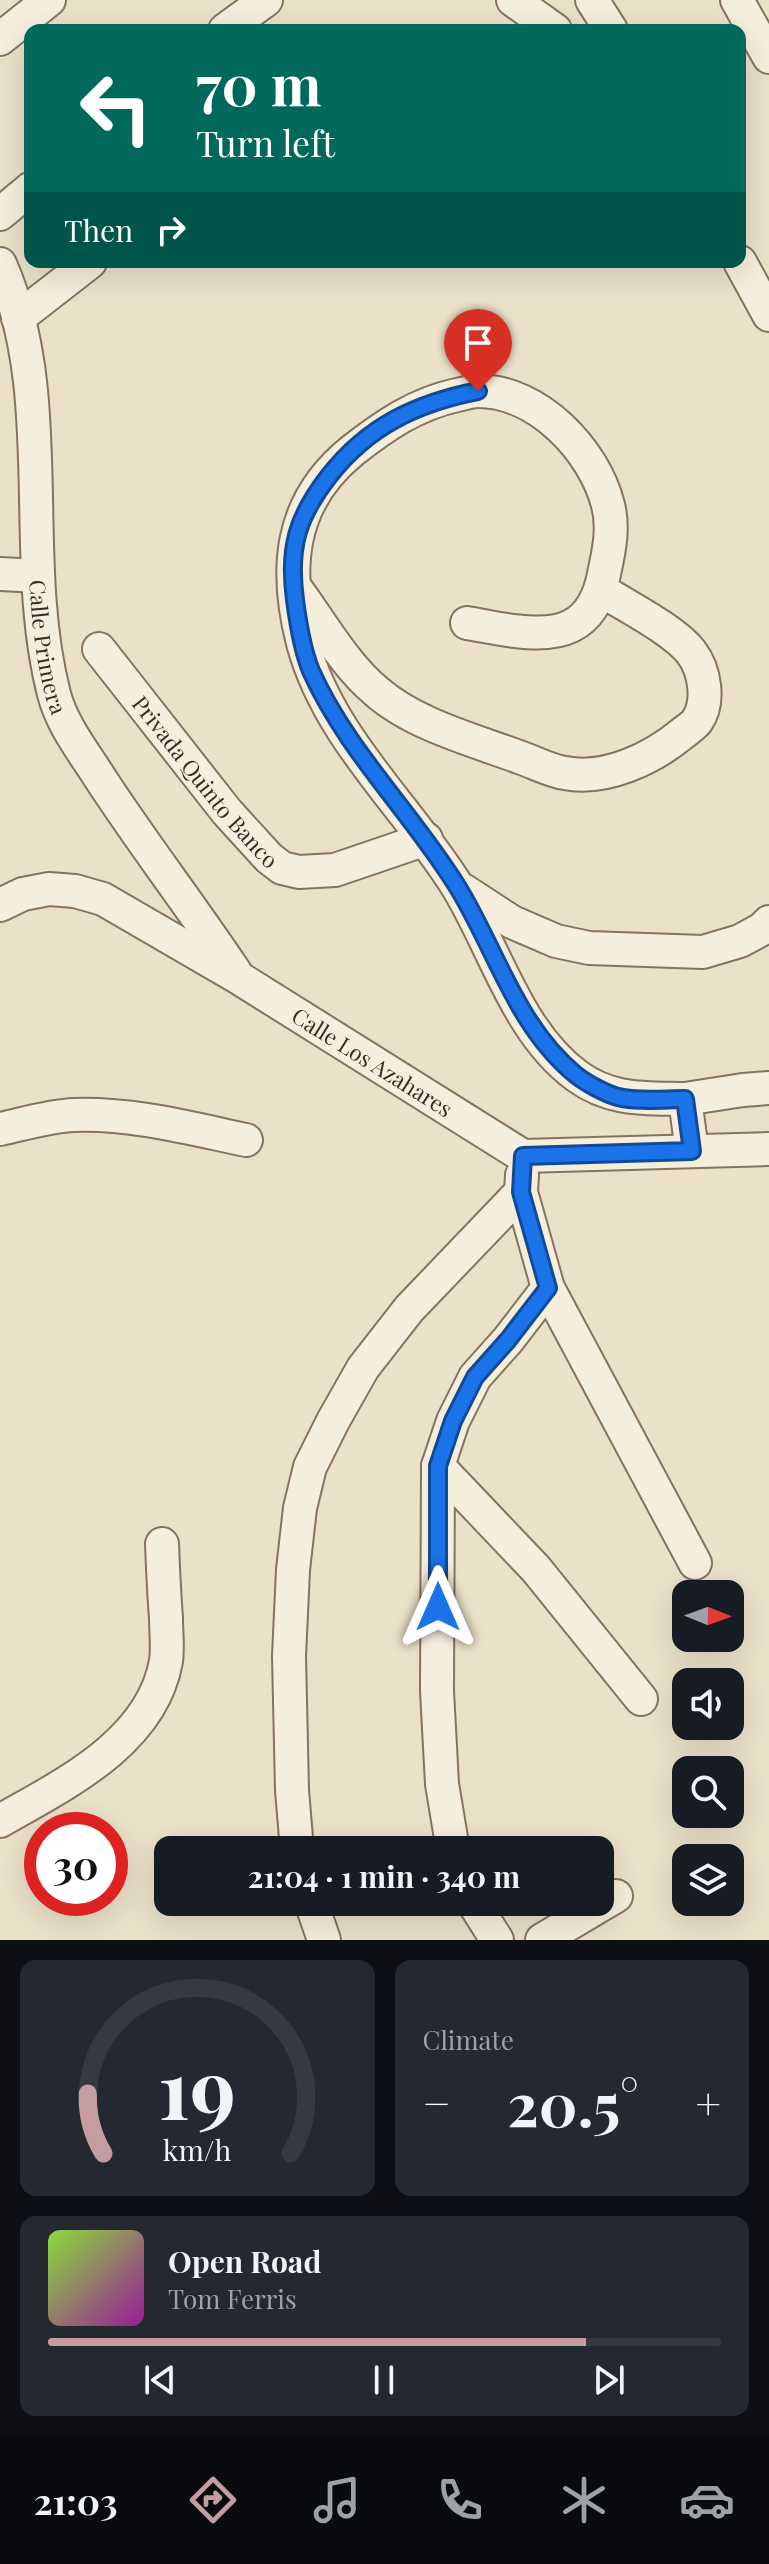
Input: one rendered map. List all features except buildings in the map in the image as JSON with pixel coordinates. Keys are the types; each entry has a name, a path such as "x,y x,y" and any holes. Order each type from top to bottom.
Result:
{"street":[{"path":"0,39 49,0"},
{"path":"233,24 266,0"},
{"path":"513,0 547,24"},
{"path":"592,0 607,24"},
{"path":"737,0 769,57"},
{"path":"0,214 24,194"},
{"name":"Calle Primera","path":"0,264 18,318 27,363 34,431 38,576 47,657 55,696 67,727 129,822 191,905 239,978"},
{"path":"18,318 82,268"},
{"path":"743,268 769,315"},
{"path":"467,623 522,632 567,628 579,622 589,612 601,590 612,536 608,505 594,469 566,434 534,407 511,397 478,391 439,399 400,415 341,460 309,502 295,539 293,585 298,622 310,669 343,729 388,793 426,839 457,886 479,923 507,986 551,1052 578,1077 618,1097 685,1099 769,1088"},
{"path":"0,574 38,576"},
{"path":"293,585 352,666 376,691 402,709 456,734 565,773 579,774 622,768 666,747 698,721 706,692 703,674 692,652 672,635 601,590"},
{"name":"Privada Quinto Banco","path":"99,649 227,812 282,868 299,872 335,870 426,839"},
{"path":"457,886 512,922 556,941 589,948 703,952 740,941 769,922"},
{"name":"Calle Los Azahares","path":"0,905 23,894 49,889 75,891 103,899 239,978 523,1156"},
{"path":"685,1099 692,1151"},
{"path":"0,1129 70,1115 106,1115 148,1120 246,1140"},
{"path":"695,1563 548,1288 521,1192 523,1156 769,1149"},
{"path":"296,1836 289,1656 296,1539 310,1467 372,1356 409,1309 521,1192"},
{"path":"451,1836 442,1784 437,1691 438,1466 453,1421 475,1377 548,1288"},
{"path":"438,1466 536,1569 641,1699"},
{"path":"0,1821 58,1788 106,1755 142,1719 158,1691 167,1659 162,1544"},
{"path":"542,1940 616,1896"},
{"path":"316,1916 324,1940"},
{"path":"482,1916 497,1940"}],"route":[{"path":"438,1607 438,1466 453,1421 475,1377 548,1288 521,1192 523,1156 692,1151 685,1099 618,1097 578,1077 551,1052 507,986 479,923 457,886 426,839 388,793 343,729 310,669 298,622 293,585 295,539 309,502 341,460 400,415 439,399 478,391"}]}
